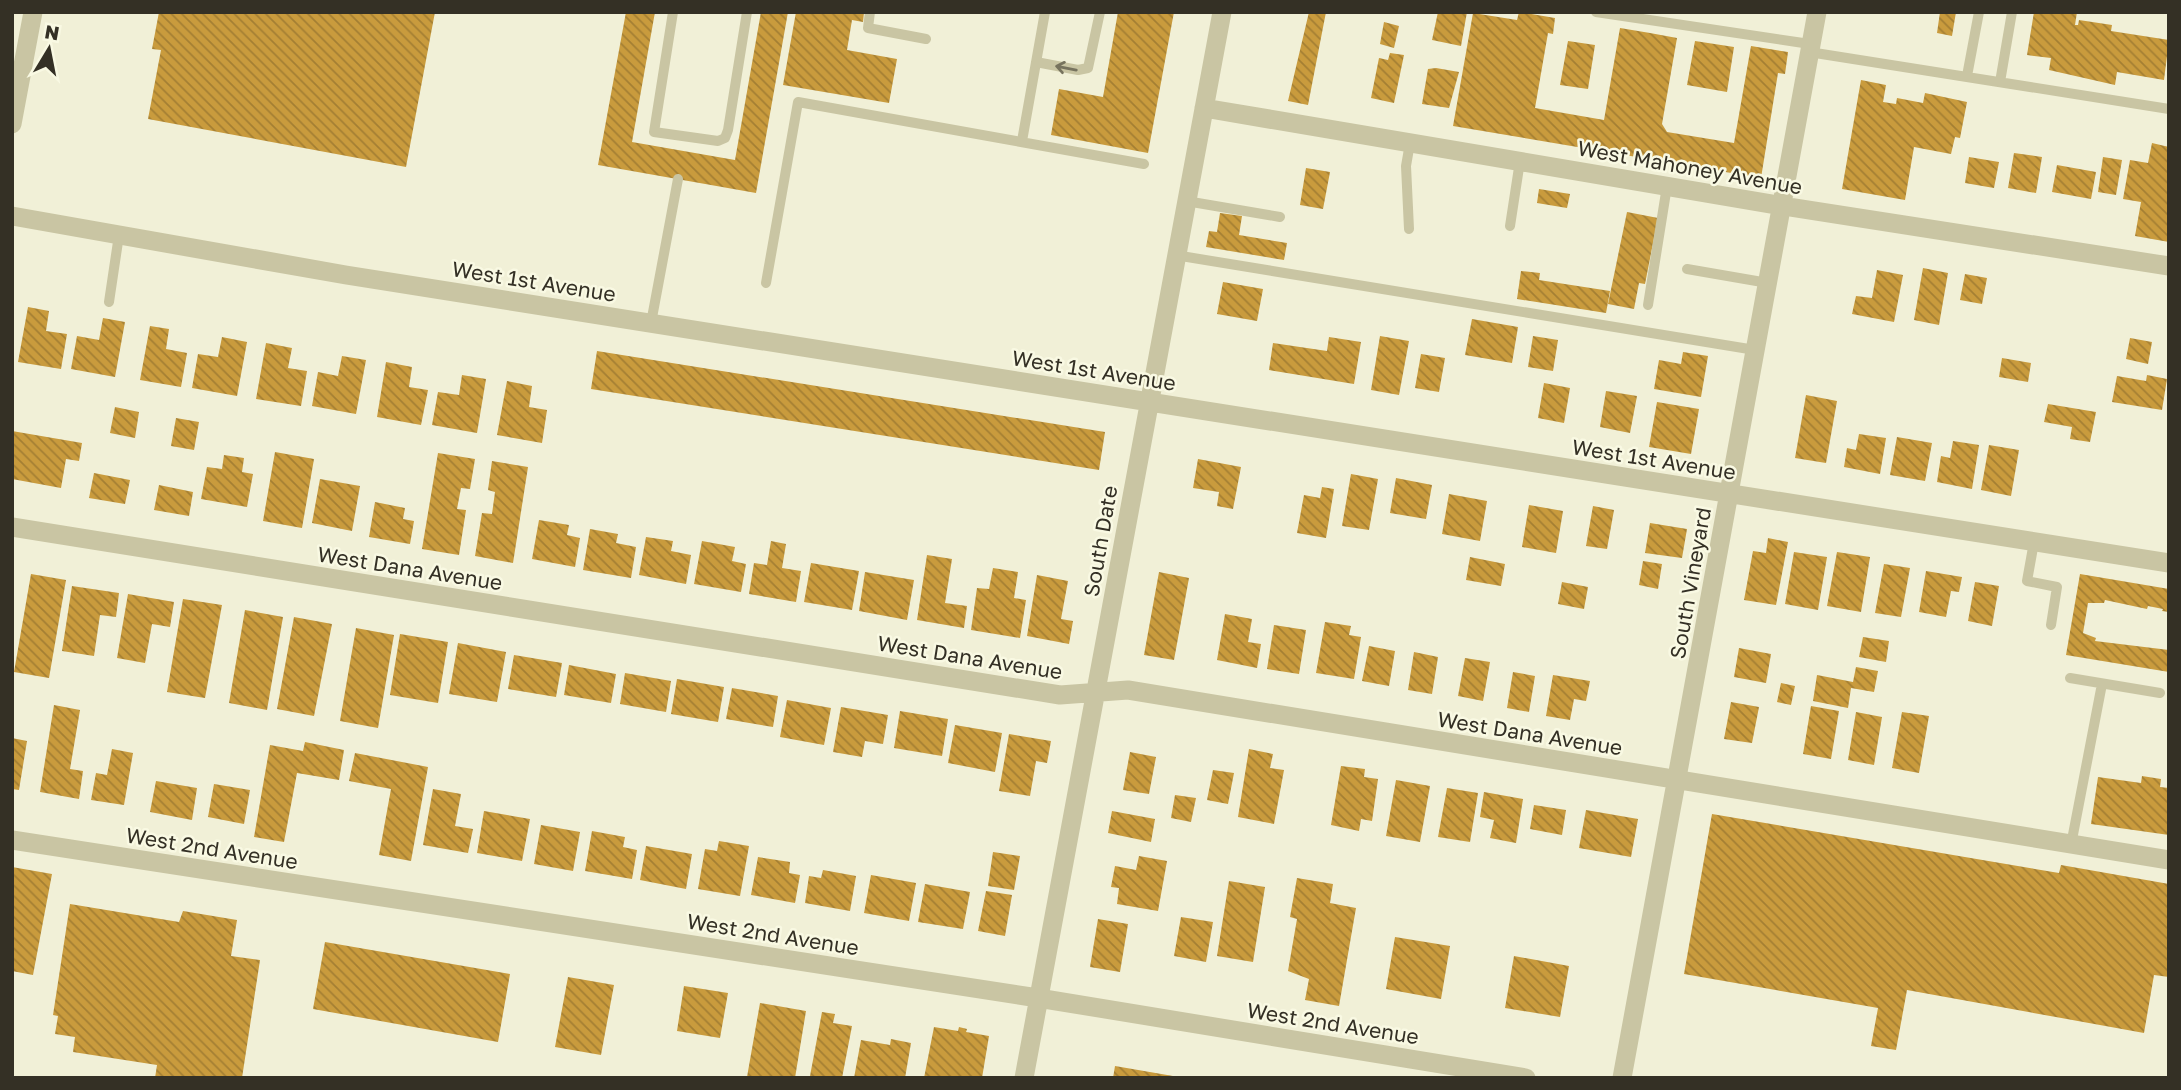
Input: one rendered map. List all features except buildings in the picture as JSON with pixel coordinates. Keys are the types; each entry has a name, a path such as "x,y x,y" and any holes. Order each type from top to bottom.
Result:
{"street":[{"path":"12,124 33,12"},
{"name":"South Date","path":"1024,1078 1222,12"},
{"name":"South Vineyard","path":"1622,1078 1817,12"},
{"name":"West Mahoney Avenue","path":"1204,108 1783,206 2169,266"},
{"name":"West 1st Avenue","path":"12,216 346,275 2169,563"},
{"name":"West Dana Avenue","path":"12,527 1060,695 1129,690 2169,860"},
{"name":"West 2nd Avenue","path":"12,840 1038,998 1526,1078"}],"lane":[{"path":"673,12 654,132 718,141 725,138 747,12"},
{"path":"870,12 868,27 926,38"},
{"path":"1022,141 1045,12"},
{"path":"1036,62 1078,71 1088,68 1100,12"},
{"path":"1597,12 2000,82 2169,108"},
{"path":"1967,76 1979,12"},
{"path":"2000,82 2012,12"},
{"path":"766,283 798,102 1144,164"},
{"path":"683,151 685,138"},
{"path":"1409,229 1406,166 1410,143"},
{"path":"1510,226 1520,161"},
{"path":"651,323 678,179"},
{"path":"1647,305 1667,186"},
{"path":"1186,201 1280,217"},
{"path":"109,302 119,235"},
{"path":"1175,255 1755,350"},
{"path":"1687,269 1768,283"},
{"path":"2034,542 2027,581 2057,587 2051,625"},
{"path":"2070,678 2160,693"},
{"path":"2071,845 2102,684"}]}
